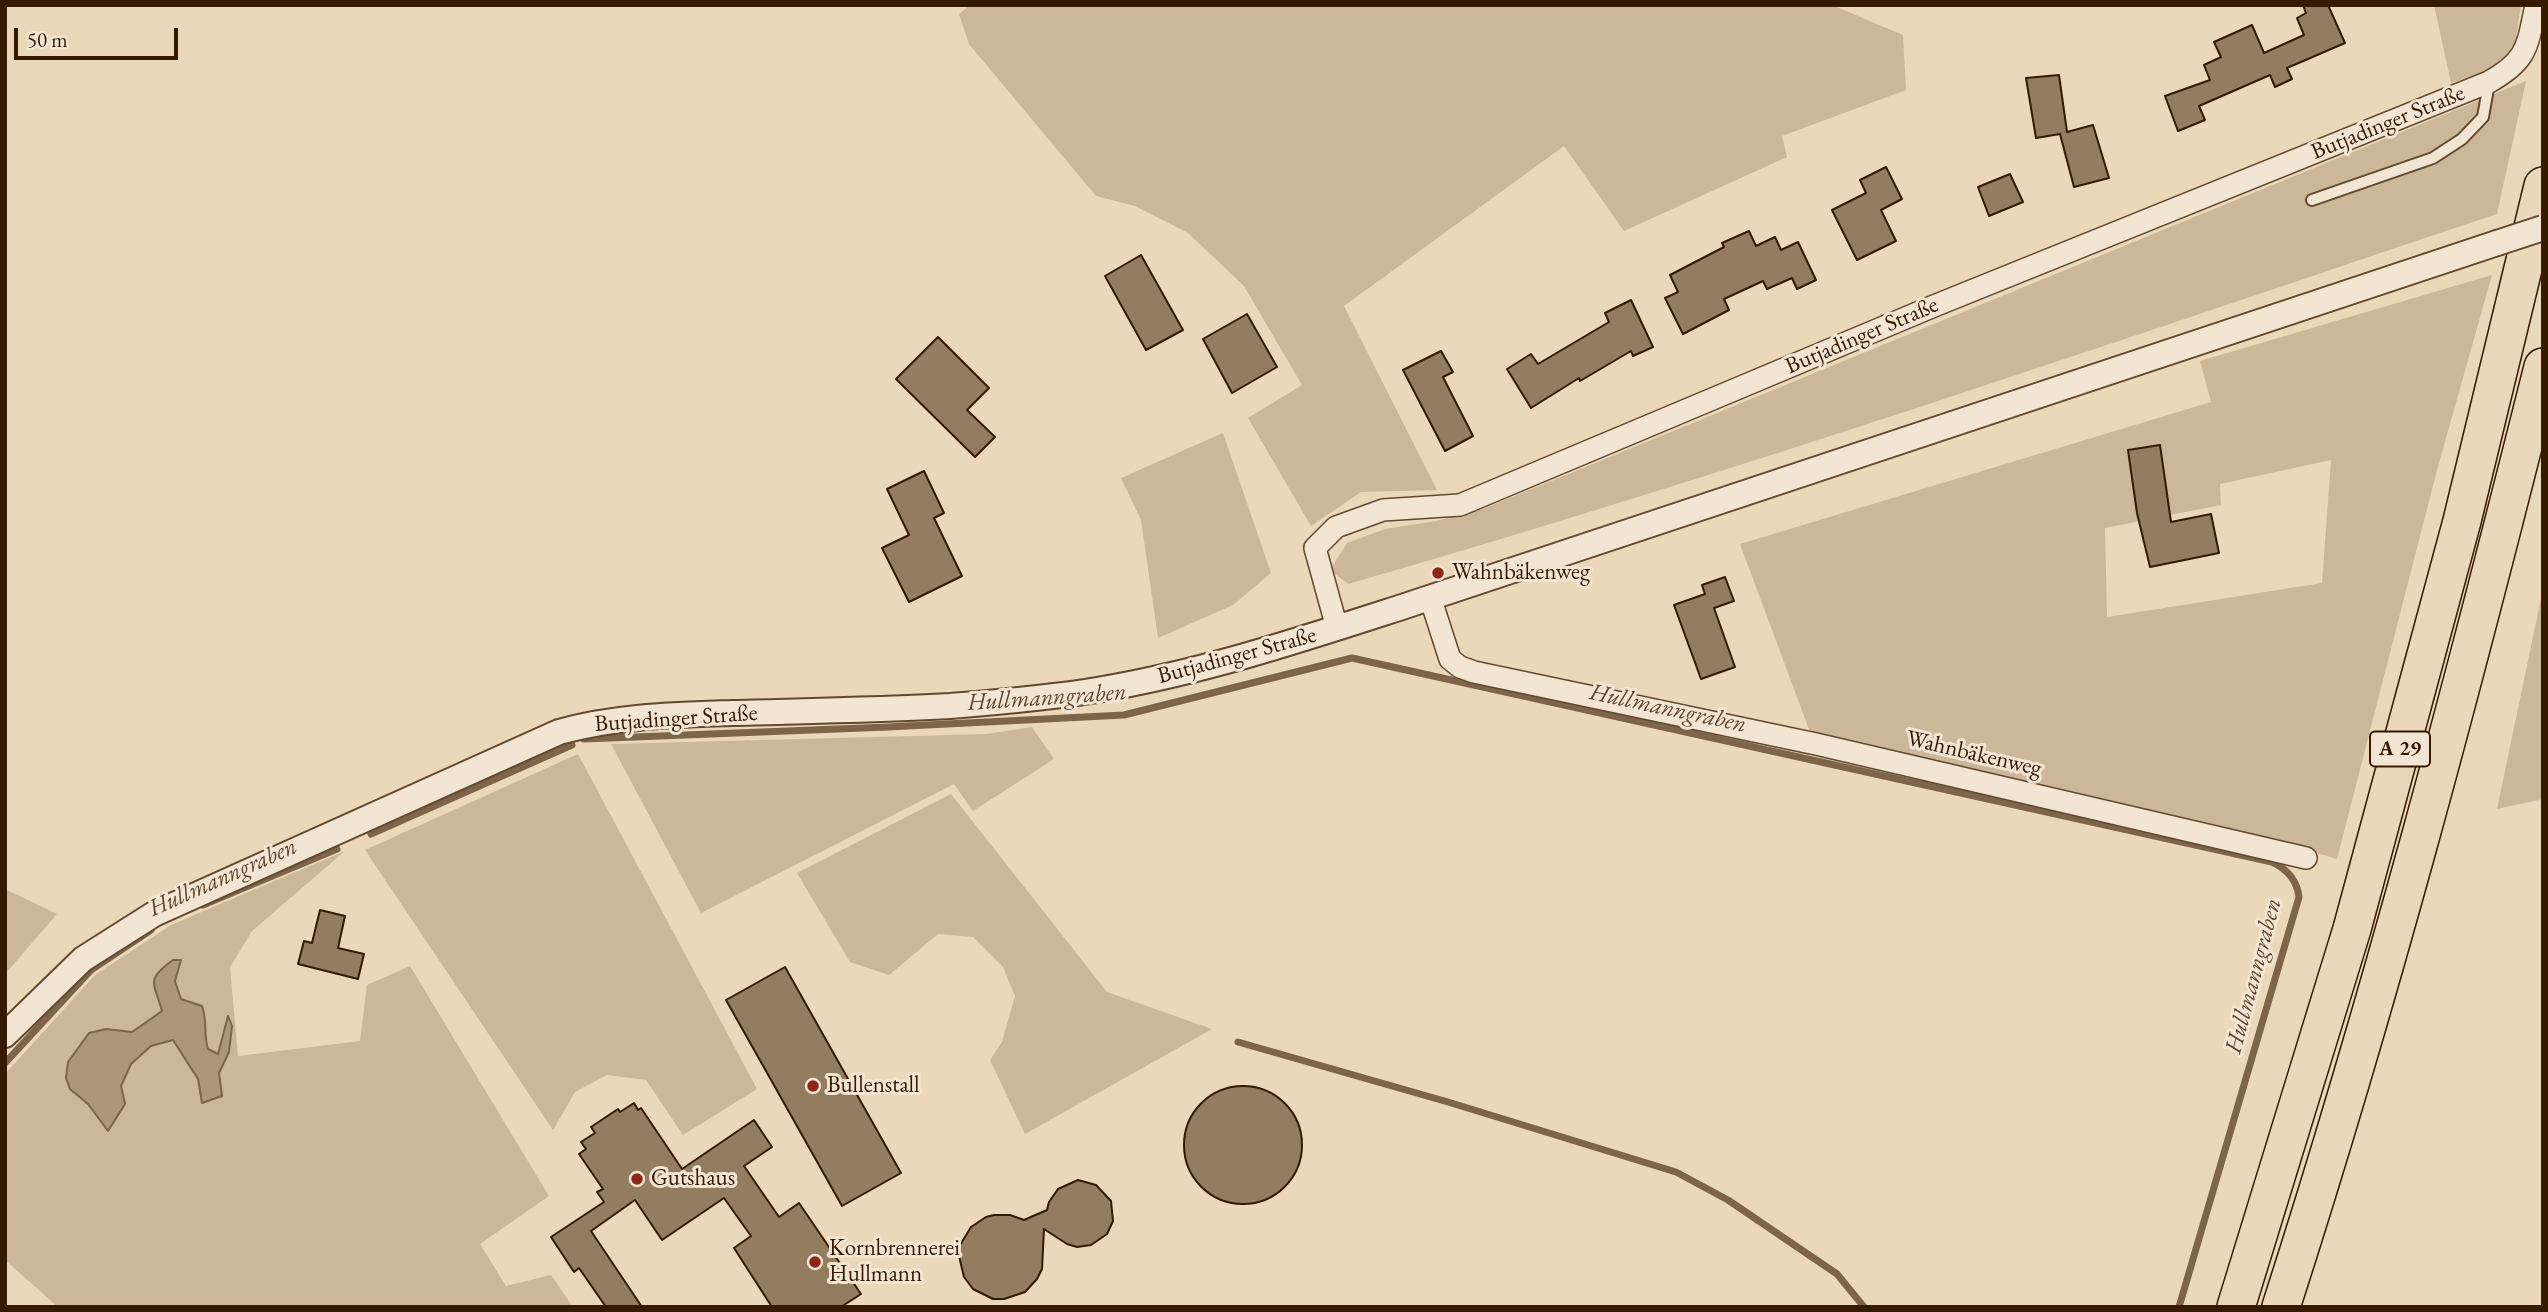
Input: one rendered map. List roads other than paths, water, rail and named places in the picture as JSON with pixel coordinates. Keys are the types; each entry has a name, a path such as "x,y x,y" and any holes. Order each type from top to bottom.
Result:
{"highway":[{"name":"A 29","path":"2236,1307 2352,929 2462,521 2543,186"},
{"name":"A 29","path":"2281,1307 2392,941 2543,367"}],"street":[{"path":"2489,82 2509,71 2526,49 2536,5"},
{"name":"Butjadinger Straße","path":"1337,628 1315,548 1336,527 1383,510 1460,505 1921,311 2489,82"},
{"name":"Butjadinger Straße","path":"5,1035 83,959 154,914 559,732 606,720 657,716 940,706 1067,694 1210,665 1337,628 2543,228"},
{"name":"Wahnbäkenweg","path":"1430,597 1450,659 1460,667 1474,672 1816,744 2306,858"}],"lane":[{"path":"2312,200 2433,158 2462,139 2483,117 2489,82"}],"waterway":[{"name":"Hullmanngraben","path":"584,739 1124,715 1352,658 2272,862 2290,876 2299,897 2179,1307"},
{"name":"Hullmanngraben","path":"371,834 572,745"},
{"name":"Hullmanngraben","path":"203,905 337,849"},
{"name":"Hullmanngraben","path":"5,1063 91,970 151,930"},
{"path":"1238,1042 1448,1102 1676,1172 1728,1200 1837,1274 1864,1307"}],"place":[{"name":"Wahnbäkenweg","path":"1438,573"},
{"name":"Bullenstall","path":"813,1086"},
{"name":"Gutshaus","path":"637,1179"},
{"name":"Kornbrennerei Hullmann","path":"815,1262"}]}
